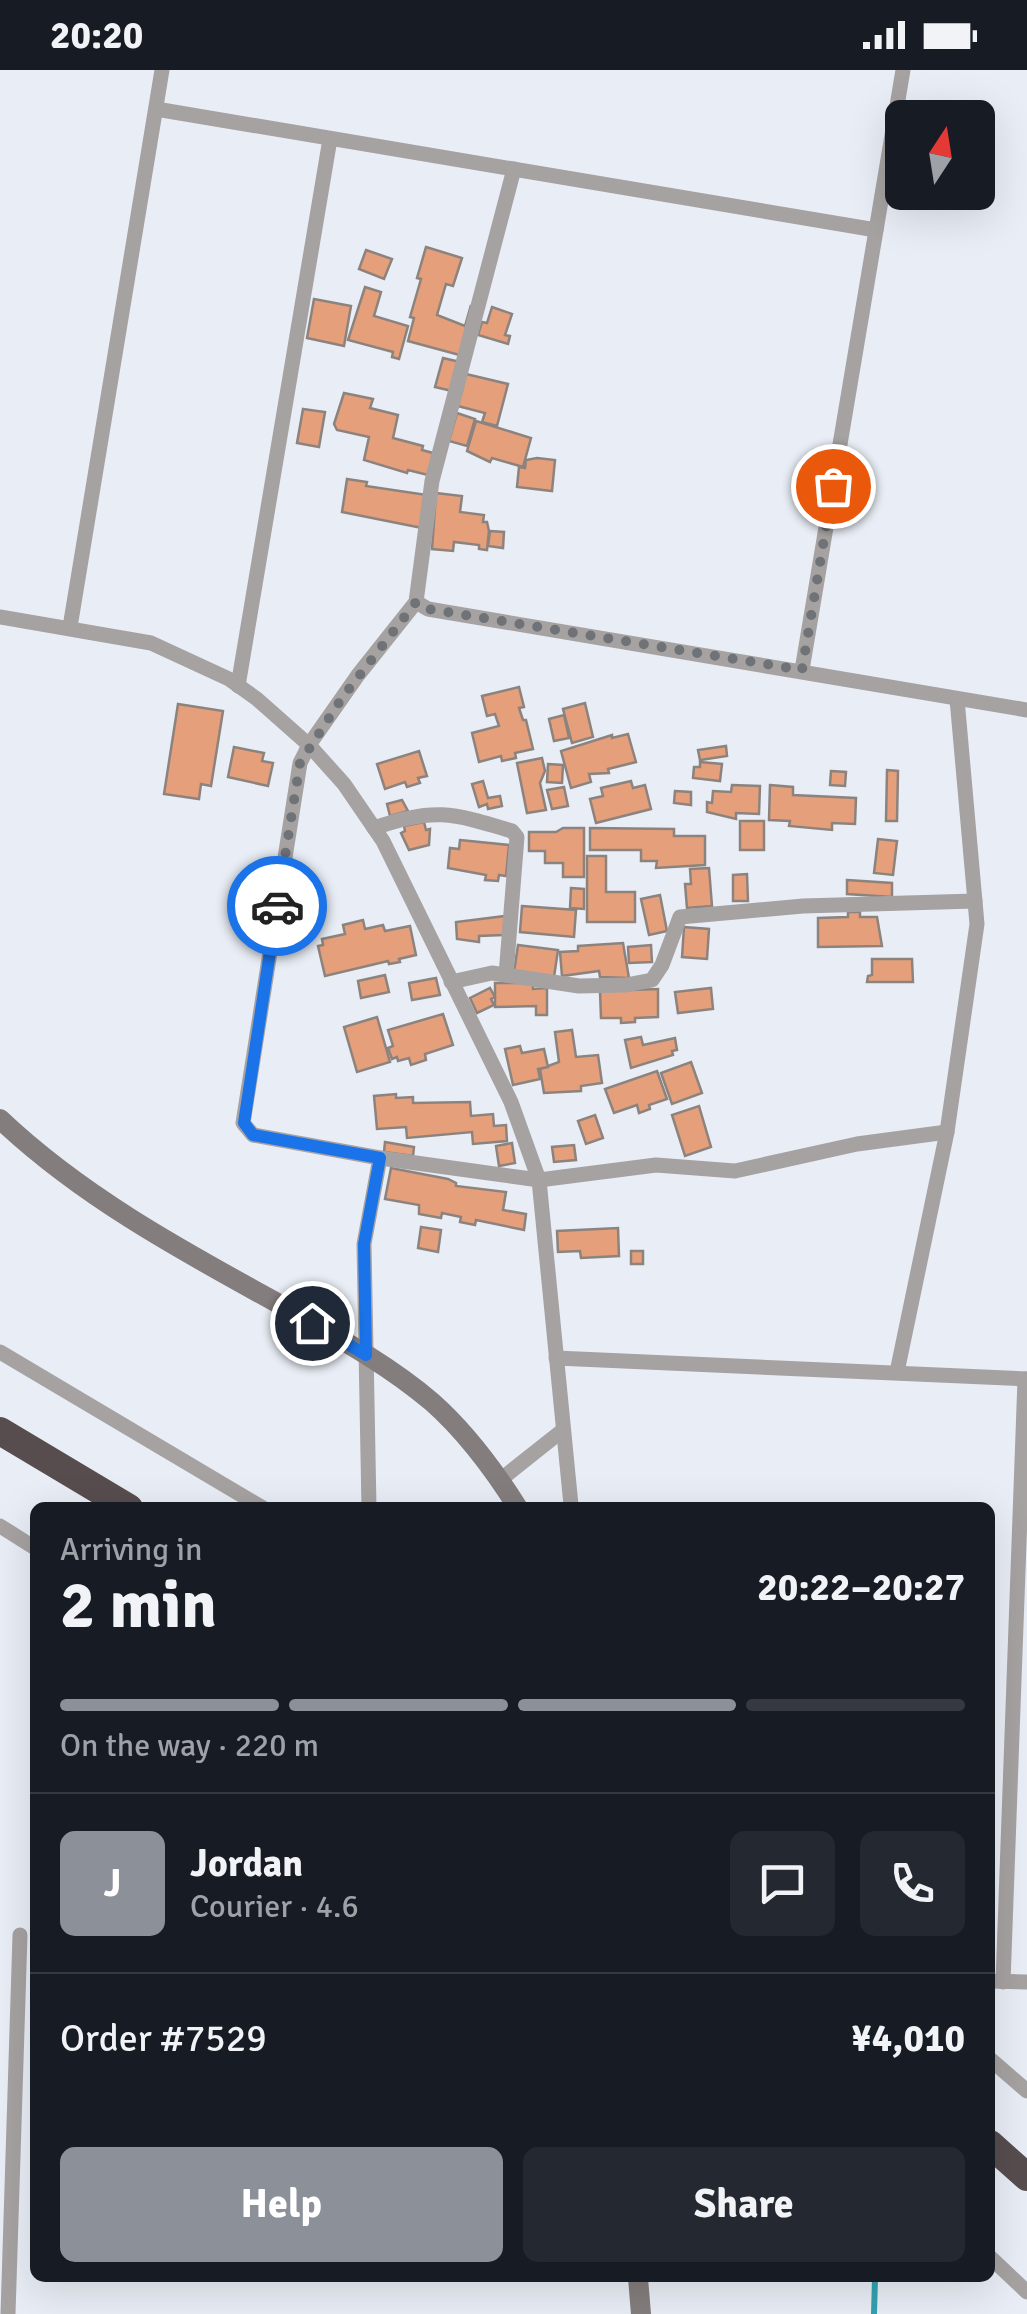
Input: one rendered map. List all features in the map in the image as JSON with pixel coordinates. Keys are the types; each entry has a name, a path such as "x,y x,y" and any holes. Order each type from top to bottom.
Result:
{"highway":[{"path":"0,1431 119,1502"},
{"path":"995,2148 1027,2177"}],"main road":[{"path":"0,1119 104,1201 366,1355 431,1401 500,1480 514,1502"},
{"path":"638,2282 641,2314"}],"street":[{"path":"70,628 162,70"},
{"path":"802,670 903,70"},
{"path":"156,110 876,230"},
{"path":"238,686 330,138"},
{"path":"514,169 432,481 416,602 309,745 300,763 244,1123 253,1135 539,1180 656,1165 736,1172 857,1144 947,1132"},
{"path":"416,602 428,609 1027,710"},
{"path":"0,617 151,643 199,663 238,686 309,745 344,784 374,828 510,1102 539,1180 571,1502"},
{"path":"896,1372 947,1132 977,924 956,699"},
{"path":"374,828 413,814 445,814 512,830 516,836 506,975"},
{"path":"451,982 492,973 579,986 626,985 652,980 662,965 680,917 803,906 975,901"},
{"path":"368,1502 364,1244 380,1158"},
{"path":"0,1352 253,1502"},
{"path":"556,1358 1026,1379 996,1982 1027,1982"},
{"path":"500,1480 563,1430"},
{"path":"0,1526 30,1545"},
{"path":"8,2314 20,1935"},
{"path":"995,2063 1027,2091"},
{"path":"995,2262 1027,2292"}],"building":[{"path":"426,247 462,258 453,286 446,284 437,315 465,326 471,305 463,356 408,341 421,279 417,278"},
{"path":"366,250 392,259 384,279 359,269"},
{"path":"365,287 381,292 374,316 408,326 399,359 392,357 393,352 348,340"},
{"path":"314,299 351,306 344,346 307,338"},
{"path":"492,307 512,314 505,335 510,336 508,344 478,335"},
{"path":"443,358 460,362 452,391 435,387"},
{"path":"466,374 508,384 497,426 482,422 485,413 458,406"},
{"path":"344,393 373,399 370,408 398,415 393,438 423,446 422,450 433,453 428,475 364,460 369,437 337,430 334,424"},
{"path":"303,409 325,412 319,447 297,443"},
{"path":"457,413 475,419 467,446 449,441"},
{"path":"476,421 531,438 523,467 492,458 490,462 467,451"},
{"path":"526,460 555,460 552,491 517,487 519,467 525,468"},
{"path":"347,479 367,482 366,486 427,495 422,528 342,512"},
{"path":"436,493 462,496 460,512 484,515 483,522 487,522 489,531 487,550 454,542 453,551 432,549"},
{"path":"490,531 504,532 503,548 488,546"},
{"path":"519,687 524,707 519,708 533,749 515,753 516,758 502,761 501,756 479,762 472,733 499,726 495,714 487,716 482,696"},
{"path":"585,703 593,737 572,743 563,709"},
{"path":"178,704 223,711 211,786 201,784 199,799 164,794"},
{"path":"564,715 569,738 554,741 549,719"},
{"path":"628,734 636,762 608,769 609,773 589,774 591,782 571,788 561,751"},
{"path":"726,746 727,756 700,760 698,750"},
{"path":"234,747 264,753 262,761 273,763 268,786 228,777"},
{"path":"419,751 427,776 418,778 420,783 407,787 405,782 385,789 377,764"},
{"path":"542,758 545,771 540,783 546,810 527,813 517,763"},
{"path":"700,762 722,764 720,781 693,778 694,767 700,767"},
{"path":"548,764 563,765 562,783 547,782"},
{"path":"887,770 898,771 897,821 886,821"},
{"path":"831,771 846,772 845,786 830,785"},
{"path":"483,781 488,798 500,796 502,806 479,807 472,784"},
{"path":"631,781 633,788 645,785 651,809 596,823 590,799 603,796 601,788"},
{"path":"732,785 760,786 759,814 736,813 736,819 707,812 713,791 731,792"},
{"path":"770,785 793,787 793,795 856,798 855,824 832,823 832,830 769,820"},
{"path":"564,787 568,806 552,809 547,790"},
{"path":"675,791 691,792 691,805 674,803"},
{"path":"402,800 408,811 390,816 387,804"},
{"path":"740,821 764,821 764,850 740,850"},
{"path":"424,822 426,830 430,829 429,845 409,850 401,833 404,826"},
{"path":"584,828 584,877 563,877 563,863 545,863 545,851 529,851 529,832 556,832"},
{"path":"590,828 674,829 674,836 705,836 705,865 656,868 657,861 641,861 641,850 590,850"},
{"path":"878,839 897,841 893,875 874,873"},
{"path":"460,840 509,845 506,876 499,875 498,881 485,880 486,875 448,868 450,848 459,849"},
{"path":"587,856 606,856 606,892 635,892 635,922 587,922"},
{"path":"709,868 712,906 687,908 685,884 691,884 690,869"},
{"path":"747,874 748,901 733,901 733,875"},
{"path":"847,880 892,883 892,897 847,894"},
{"path":"571,888 584,889 584,909 570,908"},
{"path":"660,895 667,931 649,935 641,899"},
{"path":"522,906 576,910 574,937 520,932"},
{"path":"848,912 877,917 882,946 818,947 818,918 848,917"},
{"path":"505,916 503,935 479,936 479,942 457,939 456,922"},
{"path":"363,920 365,929 383,925 385,931 410,926 416,955 399,959 400,962 388,961 325,976 318,946 323,945 322,939 345,934 343,925"},
{"path":"684,927 709,929 707,959 682,957"},
{"path":"623,943 629,978 600,977 599,971 562,976 560,952 578,951 578,946"},
{"path":"518,945 558,950 554,977 514,972"},
{"path":"651,945 652,962 629,963 628,947"},
{"path":"872,959 912,959 913,982 867,982 872,975"},
{"path":"385,975 389,992 361,998 358,981"},
{"path":"436,978 440,995 412,1000 409,983"},
{"path":"495,983 533,983 533,989 547,988 547,1015 536,1015 536,1006 495,1007"},
{"path":"490,988 494,1005 477,1013 470,998"},
{"path":"711,988 713,1009 678,1013 675,992"},
{"path":"658,989 658,1017 621,1023 621,1018 601,1018 600,991"},
{"path":"443,1014 453,1045 425,1054 426,1060 411,1065 409,1058 392,1059 388,1030"},
{"path":"377,1017 390,1062 357,1072 344,1027"},
{"path":"572,1030 576,1057 598,1055 602,1083 581,1086 581,1091 544,1093 540,1069 559,1062 555,1032"},
{"path":"641,1037 643,1045 675,1038 677,1050 672,1051 673,1055 631,1068 625,1040"},
{"path":"520,1046 522,1053 544,1049 548,1067 538,1069 540,1079 513,1085 505,1049"},
{"path":"691,1062 702,1093 672,1104 661,1073"},
{"path":"657,1071 667,1099 639,1113 637,1105 614,1113 605,1089"},
{"path":"396,1094 396,1098 413,1097 413,1103 470,1102 471,1116 493,1114 494,1126 506,1125 507,1141 473,1144 472,1132 407,1138 406,1127 377,1129 374,1096"},
{"path":"699,1106 711,1147 685,1156 672,1115"},
{"path":"595,1115 603,1138 586,1144 578,1121"},
{"path":"385,1142 414,1147 413,1156 384,1152"},
{"path":"512,1143 515,1163 499,1166 496,1146"},
{"path":"574,1145 576,1160 554,1162 552,1147"},
{"path":"391,1168 448,1179 456,1186 506,1192 503,1210 526,1214 524,1230 476,1220 475,1225 460,1222 461,1217 442,1213 441,1218 419,1214 419,1205 385,1199"},
{"path":"421,1227 441,1230 438,1252 418,1248"},
{"path":"618,1228 619,1256 581,1258 580,1251 558,1252 557,1231"},
{"path":"631,1251 643,1251 643,1264 631,1264"}],"waterway":[{"path":"874,2314 875,2282"}],"way so far":[{"path":"277,906 300,763 358,675 416,602 428,609 802,670 833,486"}],"route":[{"path":"277,906 244,1123 253,1135 380,1158 364,1244 366,1355 312,1323"}]}
